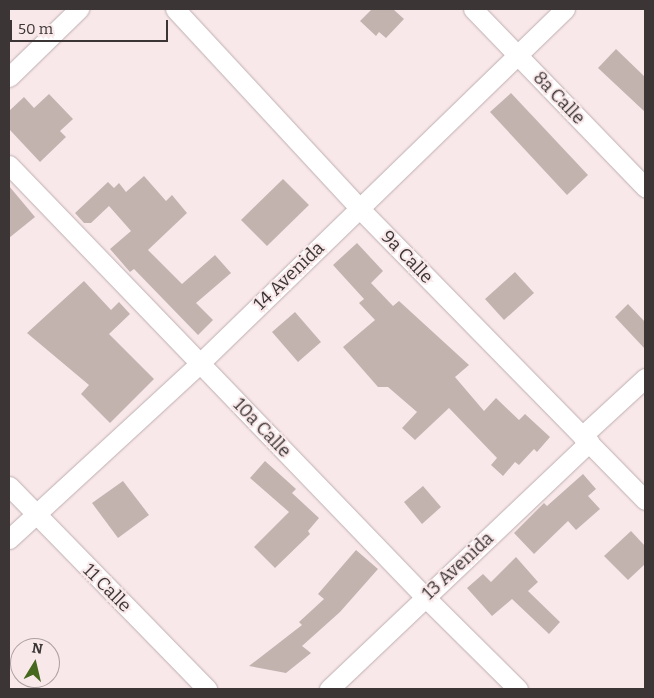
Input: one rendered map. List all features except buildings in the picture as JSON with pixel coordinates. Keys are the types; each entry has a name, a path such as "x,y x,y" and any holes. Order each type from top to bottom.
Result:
{"street":[{"path":"9,77 78,9"},
{"name":"9a Calle","path":"175,9 359,208 645,500"},
{"name":"8a Calle","path":"473,9 645,187"},
{"name":"14 Avenida","path":"9,539 199,364 519,56 565,9"},
{"name":"10a Calle","path":"9,165 425,598 518,689"},
{"name":"13 Avenida","path":"329,689 425,598 645,378"},
{"name":"11 Calle","path":"9,486 36,516 207,689"}]}
